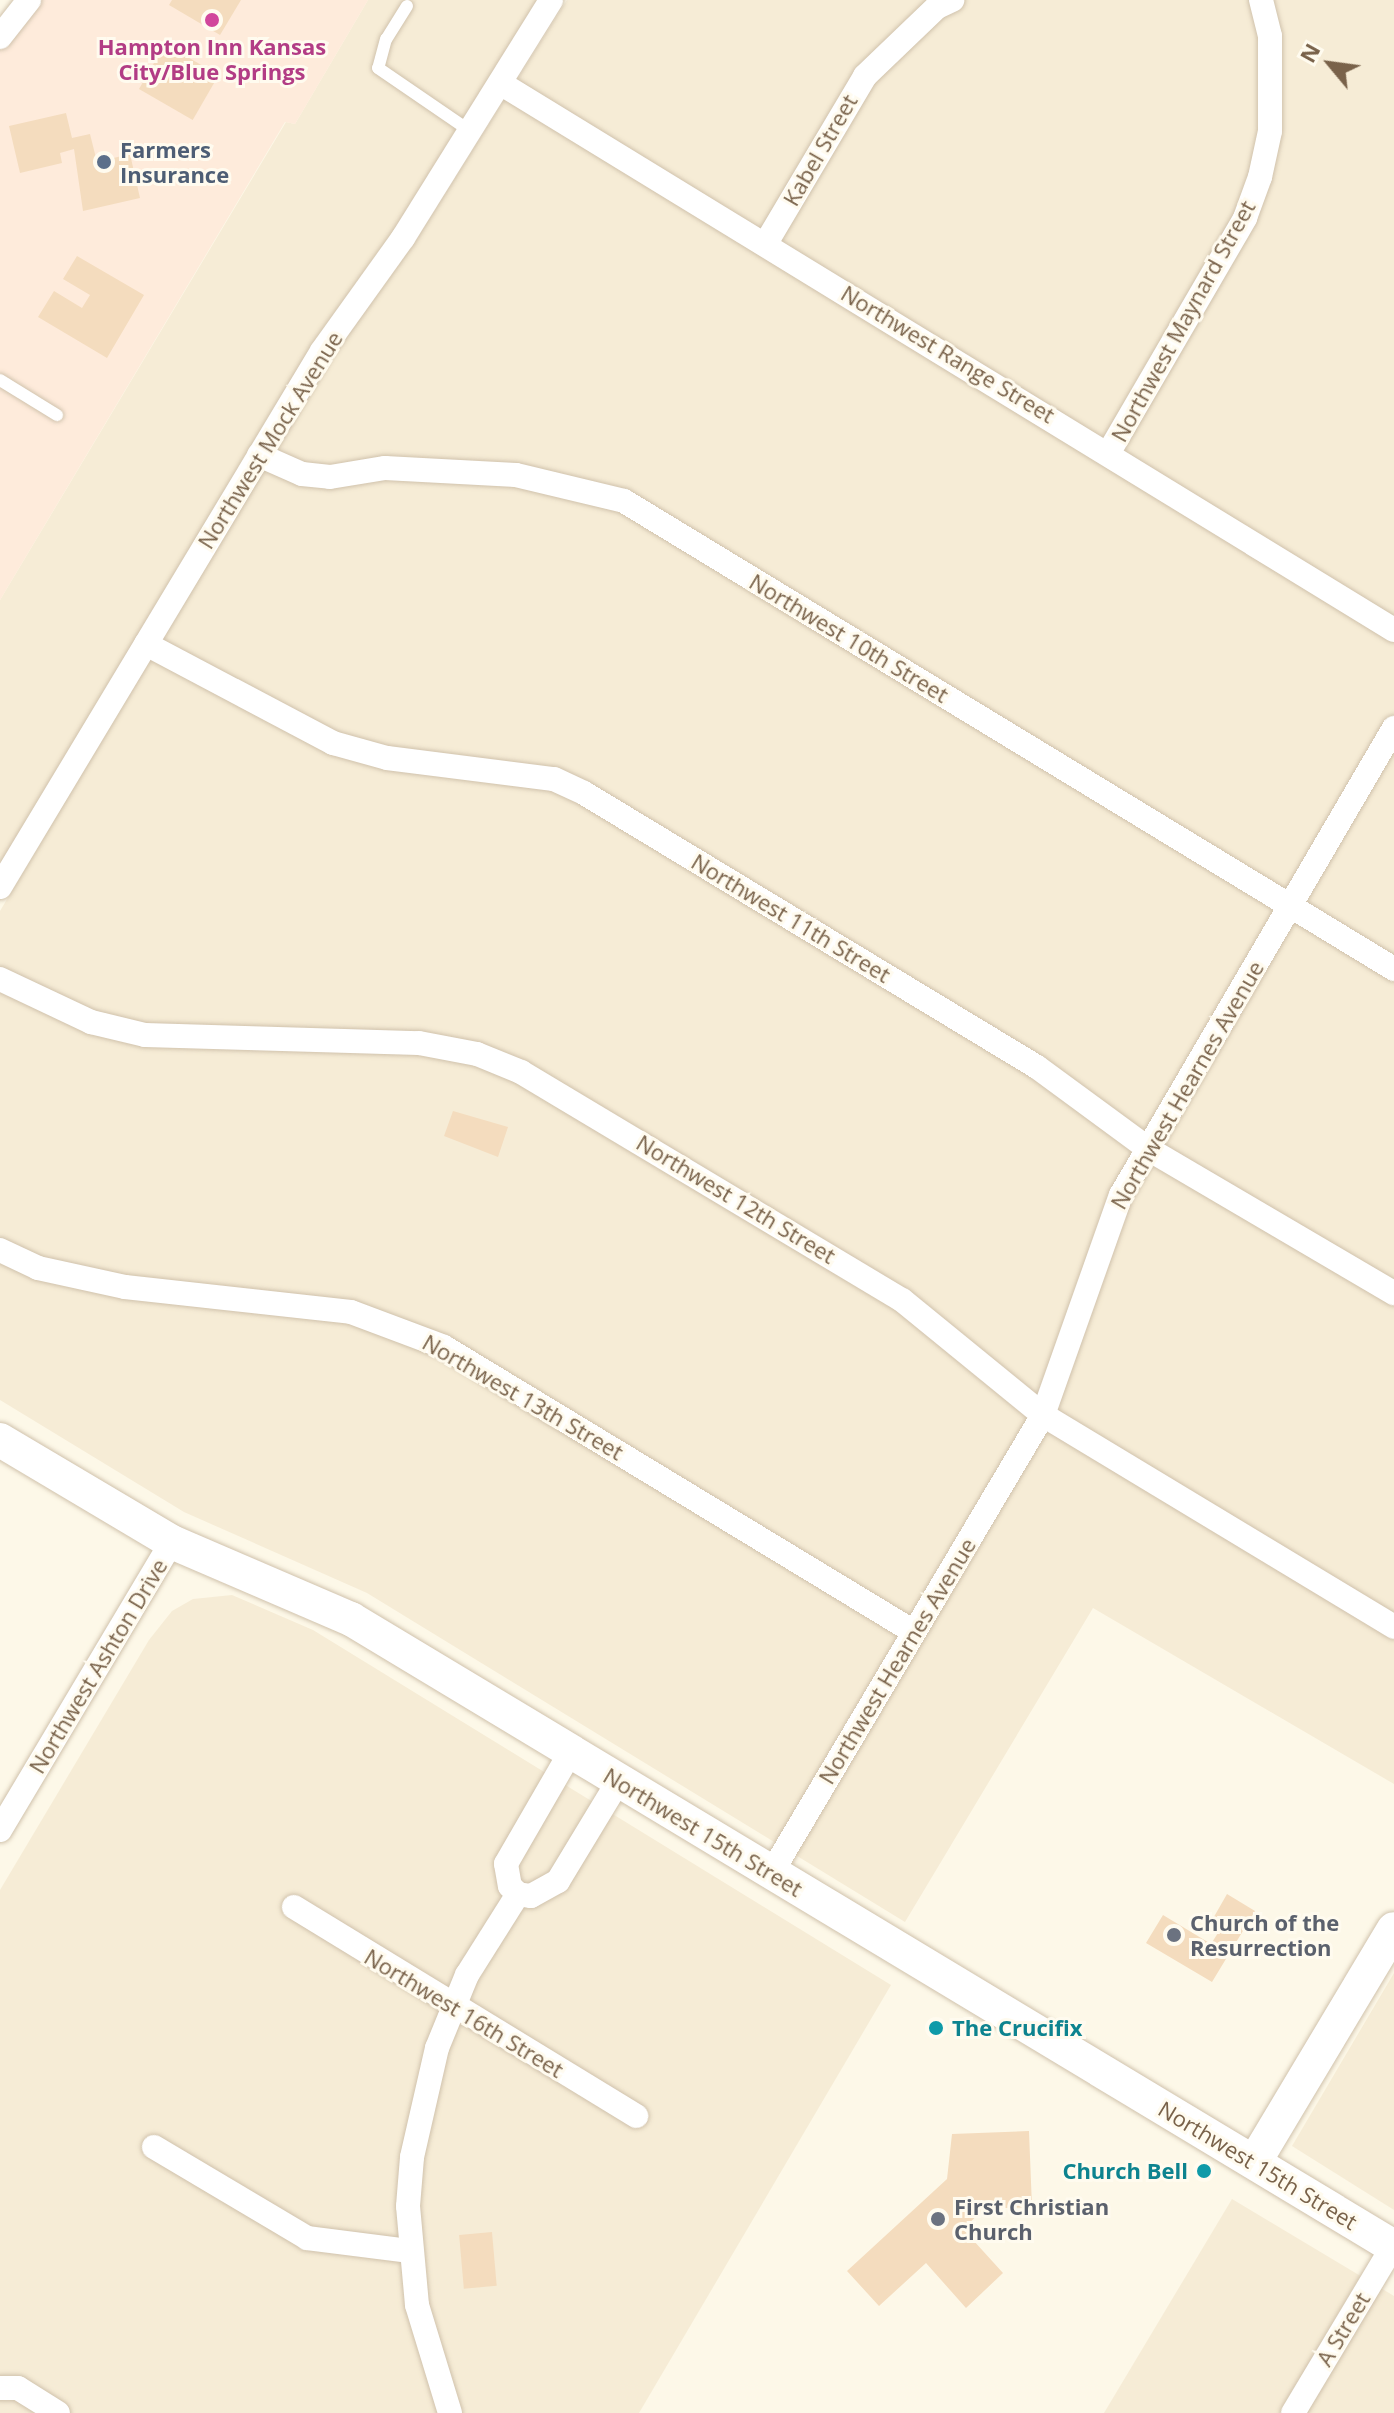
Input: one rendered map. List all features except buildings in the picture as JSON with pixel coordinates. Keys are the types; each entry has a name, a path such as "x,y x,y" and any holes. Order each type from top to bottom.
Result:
{"street":[{"path":"0,37 29,0"},
{"name":"Northwest Mock Avenue","path":"2,878 322,351 403,238 551,0"},
{"name":"Kabel Street","path":"766,243 865,76 937,7 952,0"},
{"name":"Northwest Maynard Street","path":"1109,452 1245,218 1260,177 1270,131 1270,36 1261,0"},
{"name":"Northwest Range Street","path":"500,83 1109,452 1394,630"},
{"name":"Northwest 10th Street","path":"259,455 302,474 330,477 385,468 516,475 624,501 1394,969"},
{"name":"Northwest 11th Street","path":"146,644 333,743 387,758 554,779 584,793 1037,1067 1150,1150 1394,1293"},
{"name":"Northwest Hearnes Avenue","path":"772,1872 1043,1415 1105,1235 1289,905 1394,728"},
{"name":"Northwest 12th Street","path":"0,979 91,1022 145,1035 201,1040 380,1040 477,1054 563,1093 902,1300 1043,1415 1394,1627"},
{"name":"Northwest 13th Street","path":"0,1250 38,1268 125,1287 351,1312 432,1342 914,1632"},
{"name":"Northwest 15th Street","path":"0,1440 172,1542 351,1619 1393,2246"},
{"name":"Northwest Ashton Drive","path":"0,1830 172,1542"},
{"path":"570,1753 506,1864 510,1886 518,1894 531,1896 558,1881 618,1782"},
{"path":"450,2413 417,2305 410,2251 412,2157 437,2048 467,1975 518,1894"},
{"name":"Northwest 16th Street","path":"294,1907 455,2010 636,2116"},
{"path":"1255,2161 1394,1929"},
{"path":"154,2147 307,2238 338,2246 410,2251"},
{"name":"A Street","path":"1293,2413 1393,2246"},
{"path":"0,2388 18,2388 58,2413"}],"lane":[{"path":"407,6 386,39 378,68 470,131"},
{"path":"0,380 57,415"}],"shaded area":[{"path":"29,0 368,0 295,124 285,122 0,600 0,37"},
{"path":"368,0 551,0 0,887 0,600 286,122 295,124"},
{"path":"567,0 1394,0 1394,1784 1093,1608 905,1922 367,1593 184,1512 0,1400 0,911 347,331 415,242"},
{"path":"232,1595 313,1630 891,1985 639,2413 0,2413 0,1890 149,1640 172,1611 193,1599"},
{"path":"1394,1973 1394,2210 1292,2146"},
{"path":"1232,2199 1394,2296 1394,2413 1104,2413"}],"place":[{"name":"Hampton Inn Kansas City/Blue Springs","path":"212,20"},
{"name":"Farmers Insurance","path":"104,162"},
{"name":"Church of the Resurrection","path":"1174,1935"},
{"name":"The Crucifix","path":"936,2028"},
{"name":"Church Bell","path":"1204,2171"},
{"name":"First Christian Church","path":"938,2219"}]}
